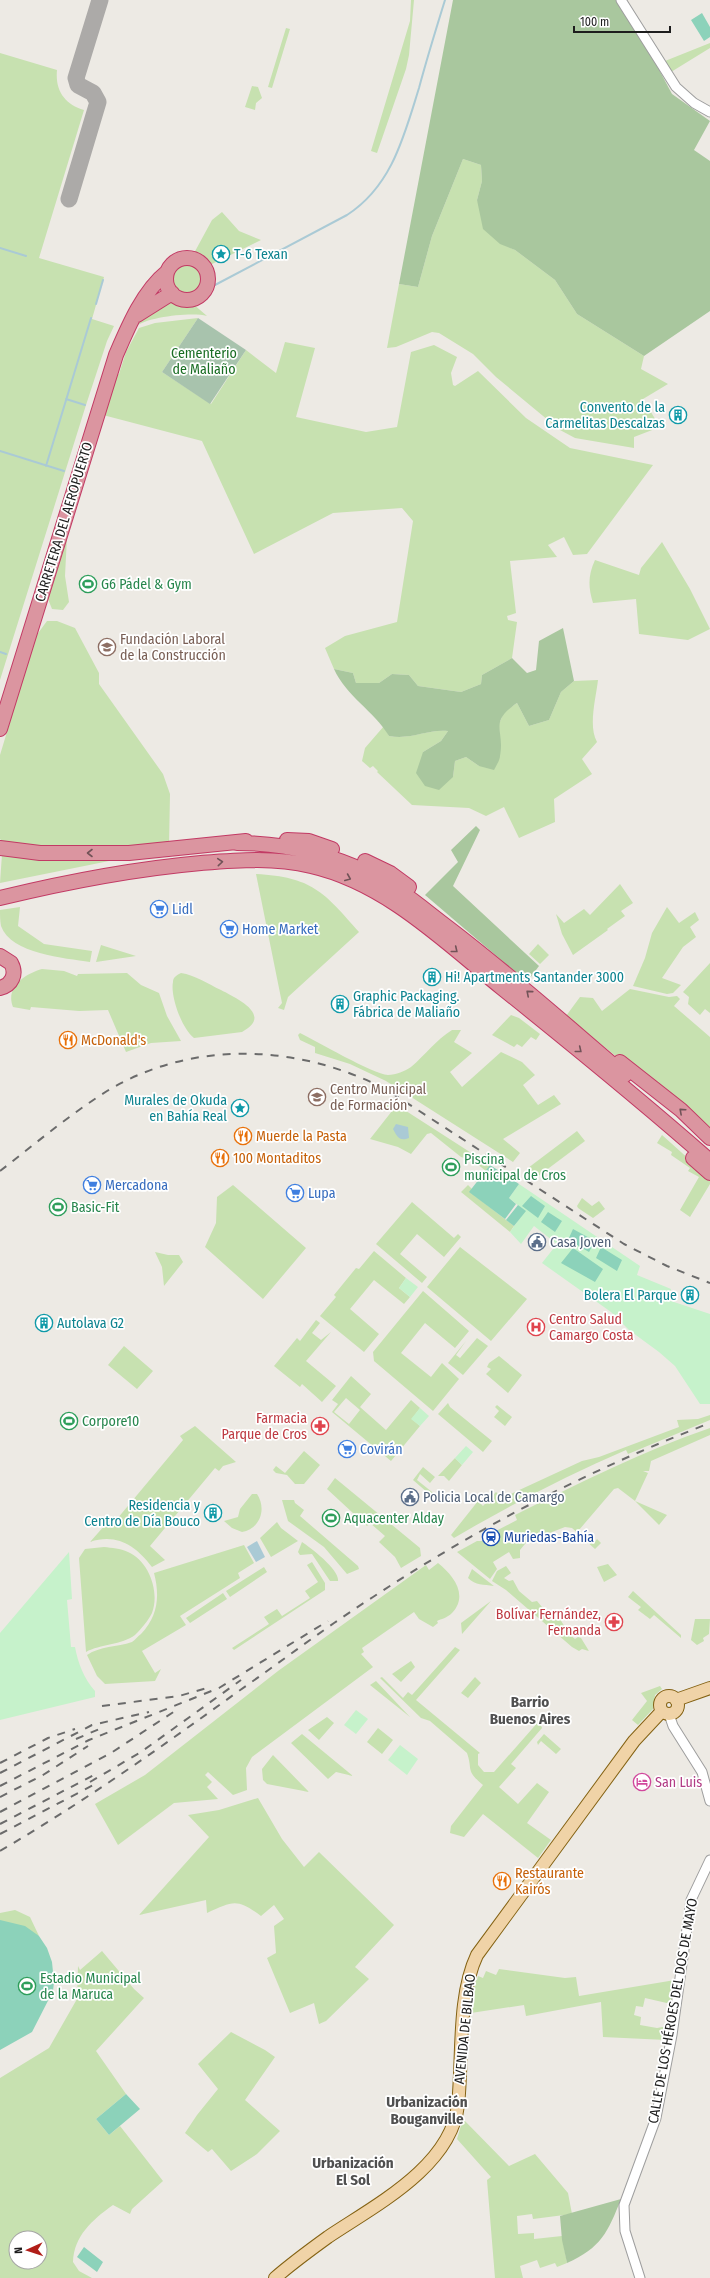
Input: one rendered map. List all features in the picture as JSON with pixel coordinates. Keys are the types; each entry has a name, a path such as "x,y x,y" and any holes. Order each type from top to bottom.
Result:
{"highway":[{"path":"191,259 201,264 207,274 206,287 198,296 187,300 172,293 166,283 167,272 179,260 191,259"},
{"name":"CARRETERA DEL AEROPUERTO","path":"0,729 111,369 125,334 147,293 167,272"},
{"path":"135,316 172,293"},
{"path":"0,848 40,853 101,854 144,852 271,839 309,841 370,863 390,873 429,902 479,950 578,1034 710,1150"},
{"path":"236,843 271,844 320,854 370,873 396,888 479,950"},
{"path":"0,888 100,867 175,855 236,848 288,848"},
{"path":"0,898 102,876 181,865 246,859 273,860 313,866 364,885 389,900 429,930 597,1064 710,1161"},
{"path":"0,907 166,871 181,865"},
{"path":"0,988 9,983 14,973 11,963 1,954"},
{"path":"578,1034 599,1046 664,1096 710,1138"},
{"path":"597,1064 629,1098 710,1173"}],"main road":[{"path":"677,1702 710,1688"},
{"path":"677,1702 710,1695"},
{"name":"AVENIDA DE BILBAO","path":"275,2278 328,2238 377,2207 430,2161 440,2150 452,2127 458,2106 468,1978 477,1956 634,1741 666,1713 660,1704 664,1698 670,1696 677,1702"}],"street":[{"path":"621,0 676,87 694,103 710,112"},
{"path":"666,1713 702,1772 710,1801"},
{"name":"CALLE DE LOS HÉROES DEL DOS DE MAYO","path":"640,2278 624,2230 624,2206 656,2118 672,2035 691,1900 710,1860"}],"green space":[{"path":"411,0 414,0 409,55 406,69 377,153 371,151 410,21"},
{"path":"453,0 622,0 672,94 710,121 694,150 710,161 710,311 644,356 577,314 555,280 515,250 500,244 483,229 477,200 482,181 481,165 463,159 432,236 418,287 399,284"},
{"path":"702,13 710,27 710,37 704,41 691,20"},
{"path":"286,28 290,29 272,88 268,87"},
{"path":"710,43 710,48 671,72 665,61"},
{"path":"0,53 57,70 58,84 63,96 71,104 84,110 39,258 104,277 92,319 114,326 107,341 86,405 0,680"},
{"path":"252,86 258,87 262,98 256,103 255,110 245,107"},
{"path":"463,159 481,165 482,181 477,200 500,243 515,250 555,280 577,314 644,356 641,369 668,384 643,399 660,427 634,437 634,448 575,438 560,430 496,377 473,354 439,333 432,332 396,347 387,348 399,284 418,287 432,236"},
{"path":"222,212 239,231 261,240 208,266 200,258 193,255 212,220"},
{"path":"187,264 193,265 201,273 201,285 193,293 187,294 181,293 173,285 172,279 173,273 181,265"},
{"path":"170,299 183,304 192,303 207,316 170,316 149,320 135,327 145,315"},
{"path":"198,318 162,372 211,404 246,350 276,373 285,342 315,348 296,417 366,432 397,427 411,352 434,345 457,357 451,373 453,385 455,386 478,371 526,418 570,448 653,465 587,554 573,555 564,537 548,545 557,557 510,561 516,613 507,616 508,620 517,622 512,658 482,675 481,684 461,692 418,686 409,675 392,674 379,683 356,683 353,673 334,669 325,648 345,636 397,622 413,521 402,508 333,513 254,554 202,441 103,415 116,375 119,374 126,352 139,328 155,323"},
{"name":"Cementerio de Maliaño","path":"198,318 246,350 210,404 162,372"},
{"path":"67,537 65,576 69,602 63,610 52,609 48,599"},
{"path":"662,542 690,589 710,629 688,640 639,634 636,599 593,603 591,597 590,576 595,560 639,575 641,568"},
{"path":"47,621 57,621 75,628 99,673 99,684 163,774 170,794 169,846 59,849 3,842 0,839 0,755 36,636"},
{"path":"563,628 574,681 561,692 549,720 529,726 517,703 508,710 500,721 500,758 494,770 479,766 466,757 455,761 453,777 439,790 425,786 416,773 423,752 441,741 448,731 405,737 389,736 376,719 339,679 334,669 353,673 356,683 379,683 392,674 409,675 418,686 461,692 481,684 482,675 512,658 527,673 536,670 539,641"},
{"path":"598,680 593,720 594,735 597,742 582,759 592,774 554,799 555,822 519,838 504,807 486,816 469,808 412,805 377,772 378,771 373,766 370,768 362,761 365,748 384,726 389,736 397,737 448,731 441,741 423,752 453,777 455,761 466,757 479,766 500,756 499,724 504,712 517,703 529,726 549,720 561,692 574,681"},
{"path":"476,826 480,830 453,886 539,966 527,982 425,895 458,862 451,850"},
{"path":"2,854 124,858 0,883"},
{"path":"256,874 291,879 304,883 315,889 336,906 359,932 288,997 284,1010 278,1008 282,1003"},
{"path":"620,884 633,903 621,911 625,916 573,955 562,934 556,914 564,923 584,909 590,915"},
{"path":"20,907 18,926 44,944 92,951 90,962 40,953 27,949 16,943 7,935 1,926 0,910"},
{"path":"667,907 679,923 695,912 699,920 690,927 696,937 683,947 662,978 681,985 673,993 667,994 633,986 645,958 652,933"},
{"path":"538,944 549,955 540,964 529,954"},
{"path":"101,945 136,956 96,962"},
{"path":"710,963 710,1013 705,1009 700,1015 688,1004 689,997 683,992"},
{"path":"42,969 64,971 77,976 78,974 127,973 141,985 159,993 167,1016 181,1041 151,1043 126,1052 108,1010 79,1011 31,1007 30,1010 13,1007 11,1000 12,993 18,982 29,974"},
{"path":"181,973 201,980 243,1002 253,1013 254,1019 251,1026 242,1032 194,1038 181,1020 173,995 173,980"},
{"path":"630,989 669,997 677,996 680,999 674,1006 710,1037 710,1132 566,1016 580,997 593,998 602,1011"},
{"path":"511,1015 519,1018 540,1034 536,1040 531,1037 522,1047 517,1044 514,1047 492,1035"},
{"path":"452,1030 461,1030 454,1042 472,1053 450,1072 462,1087 501,1052 522,1062 535,1075 523,1085 538,1105 554,1095 561,1104 503,1139 520,1153 513,1162 386,1081 350,1064 315,1053 315,1047 300,1040 298,1035 300,1033 370,1069 388,1075 411,1067 441,1038"},
{"path":"389,1100 490,1165 486,1171 472,1160 461,1157 431,1133 427,1134 411,1154 398,1147 370,1139 392,1111 385,1105"},
{"path":"577,1131 585,1141 537,1177 528,1168"},
{"path":"662,1135 710,1178 710,1184 690,1217 680,1210 699,1177 688,1171 690,1168 671,1155 672,1152 657,1143"},
{"path":"490,1165 519,1184 509,1198 516,1204 505,1219 469,1192"},
{"path":"519,1184 640,1266 637,1275 671,1289 668,1300 710,1314 710,1404 700,1404 675,1366 659,1352 629,1330 611,1312 542,1263 557,1244 534,1226 521,1244 510,1232 525,1211 509,1198"},
{"path":"233,1185 306,1248 263,1299 205,1247 216,1223 217,1197"},
{"path":"468,1185 472,1189 470,1192 514,1226 510,1232 461,1192"},
{"path":"531,1196 545,1206 538,1218 522,1206"},
{"path":"582,1198 592,1206 599,1201 605,1209 593,1218 578,1208 577,1206"},
{"path":"412,1202 454,1238 458,1234 461,1237 444,1257 417,1234 400,1254 427,1277 422,1283 376,1244"},
{"path":"518,1205 526,1211 514,1226 506,1220"},
{"path":"548,1212 562,1221 555,1232 541,1222"},
{"path":"573,1229 595,1241 589,1252 568,1240"},
{"path":"460,1247 527,1299 491,1341 427,1287"},
{"path":"601,1247 622,1260 617,1271 596,1258"},
{"path":"573,1248 603,1269 595,1282 561,1263"},
{"path":"374,1251 406,1278 399,1288 410,1297 404,1304 374,1280 350,1309 379,1334 364,1352 320,1316 336,1297 334,1295 356,1268 359,1269"},
{"path":"155,1252 168,1255 179,1255 183,1262 164,1286 162,1267"},
{"path":"406,1278 418,1287 410,1297 399,1288"},
{"path":"423,1291 469,1331 455,1348 425,1323 401,1353 431,1377 442,1363 459,1379 433,1411 374,1361 373,1352"},
{"path":"316,1320 320,1323 312,1333 321,1340 331,1332 306,1361 336,1386 322,1402 302,1384 300,1387 274,1366 297,1338 300,1341"},
{"path":"477,1338 488,1346 463,1375 448,1363 466,1341 456,1355 460,1358"},
{"path":"124,1346 153,1371 137,1389 108,1365"},
{"path":"499,1356 522,1375 508,1393 486,1374 491,1369 487,1367 489,1363"},
{"path":"351,1376 371,1394 360,1407 386,1430 411,1400 420,1408 412,1419 420,1426 391,1461 332,1412 338,1404 332,1400","holes":["346,1398 360,1410 349,1424 334,1412"]},
{"path":"448,1403 450,1407 492,1441 483,1452 438,1414"},
{"path":"497,1405 512,1417 505,1426 494,1417 499,1411 495,1407"},
{"path":"420,1408 429,1416 420,1426 411,1419"},
{"path":"710,1415 710,1420 628,1454 626,1450 538,1491 454,1538 451,1535 478,1501 483,1506 496,1492 502,1498 582,1461 599,1457 679,1427 677,1420 698,1419"},
{"path":"195,1426 236,1462 223,1466 219,1471 215,1468 150,1546 165,1560 152,1567 139,1553 125,1543 109,1539 90,1542 113,1516 117,1519 183,1440 180,1436"},
{"path":"710,1428 710,1435 651,1461 649,1471 643,1471 648,1473 635,1501 618,1488 614,1489 579,1530 593,1544 597,1539 601,1543 595,1549 572,1528 565,1527 547,1534 530,1538 520,1550 520,1558 513,1559 509,1552 493,1562 497,1569 490,1579 457,1552 477,1541 488,1541 496,1537 494,1532 517,1520 515,1515 563,1491 636,1457"},
{"path":"466,1446 473,1452 462,1465 455,1458"},
{"path":"304,1451 320,1465 304,1484 295,1484 287,1475 276,1473 273,1470 276,1466 285,1473"},
{"path":"455,1458 462,1465 449,1481 444,1476 438,1476"},
{"path":"423,1467 435,1477 430,1483 420,1474 417,1480 437,1496 435,1499 413,1480"},
{"path":"335,1478 420,1548 421,1556 401,1568 395,1557 379,1542 385,1536 370,1523 367,1526 327,1489"},
{"path":"252,1494 257,1494 260,1500 260,1518 253,1527 248,1530 242,1532 232,1528 224,1521 238,1517 240,1509"},
{"path":"282,1500 294,1500 295,1503 304,1510 300,1516 358,1566 359,1569 347,1574 324,1547 288,1521"},
{"path":"635,1501 667,1515 659,1525"},
{"path":"277,1522 281,1528 298,1541 271,1557 260,1538"},
{"path":"302,1542 330,1565 337,1576 338,1581 330,1581 312,1554 300,1555 298,1552"},
{"path":"244,1545 254,1563 238,1573 240,1578 180,1616 186,1625 142,1651 155,1673 161,1669 155,1681 105,1684 97,1676 87,1655 103,1648 132,1642 141,1634 151,1620 157,1598 154,1573"},
{"path":"104,1547 116,1548 125,1551 135,1556 142,1562 151,1578 155,1596 154,1605 152,1613 142,1628 135,1635 124,1641 98,1647 86,1652 79,1558 85,1549"},
{"path":"69,1552 72,1599 67,1600 71,1647 75,1647 82,1670 95,1691 95,1697 0,1720 0,1633"},
{"path":"312,1562 325,1583 325,1590 234,1650 232,1648 269,1624 264,1617 277,1609 282,1616 310,1598 305,1591 318,1582 307,1565"},
{"path":"438,1563 454,1579 459,1592 457,1606 450,1615 437,1621 438,1623 433,1627 419,1619 414,1612 362,1648 364,1652 361,1654 373,1667 252,1757 246,1768 247,1790 233,1795 208,1772 205,1775 212,1782 207,1787 218,1799 174,1803 118,1845 95,1804 145,1775 278,1671 426,1565 429,1570"},
{"path":"608,1564 617,1575 604,1582 597,1567"},
{"path":"506,1566 511,1573 504,1578 509,1581 513,1580 519,1591 532,1602 537,1601 551,1618 560,1619 569,1634 575,1639 578,1637 581,1638 589,1651 582,1649 579,1651 572,1647 506,1590 492,1581 497,1571"},
{"path":"264,1567 267,1572 230,1597 226,1591"},
{"path":"472,1569 494,1586 471,1581 468,1578"},
{"path":"633,1591 681,1635 681,1638 654,1615 650,1619 638,1610 641,1607 628,1597"},
{"path":"223,1593 227,1599 190,1623 186,1618"},
{"path":"491,1601 462,1634 461,1623"},
{"path":"695,1619 710,1619 709,1634 703,1638 704,1641 697,1645 691,1640"},
{"path":"455,1647 460,1650 416,1700 480,1753 478,1754 478,1765 484,1772 494,1772 539,1721 542,1728 511,1764 516,1768 499,1787 518,1804 537,1783 549,1792 527,1823 551,1840 538,1858 483,1814 464,1837 450,1833 451,1826 483,1785 477,1780 470,1770 467,1753 430,1721 421,1718 380,1678 382,1677 403,1698 408,1692 412,1695"},
{"path":"411,1661 415,1667 401,1682 392,1674"},
{"path":"475,1677 481,1683 468,1698 461,1693"},
{"path":"376,1681 410,1717 370,1685"},
{"path":"660,1686 662,1689 655,1695 653,1709 638,1725 632,1720 647,1701 641,1693"},
{"path":"356,1710 368,1719 356,1734 344,1725"},
{"path":"327,1717 334,1723 319,1740 308,1730"},
{"path":"378,1728 393,1740 382,1754 367,1742"},
{"path":"302,1734 353,1776 336,1772 328,1779 291,1743"},
{"path":"544,1734 561,1749 556,1754 541,1741 538,1745 537,1742"},
{"path":"400,1745 418,1759 407,1775 388,1760"},
{"path":"273,1755 309,1792 267,1784 263,1780 262,1769"},
{"path":"258,1798 282,1839 304,1867 319,1852 394,1925 355,1967 369,1979 326,2021 319,2024 314,2003 290,2013 267,1958 276,1953 274,1926 284,1919 274,1905 261,1916 246,1906 235,1903 223,1906 207,1913 206,1900 139,1915 209,1837 188,1815 219,1810"},
{"path":"15,1910 30,1917 39,1936 0,1926 0,1913"},
{"name":"Estadio Municipal de la Maruca","path":"0,1920 25,1926 39,1936 47,1948 52,1962 54,1982 53,1991 32,2032 0,2050"},
{"path":"102,1951 134,1989 144,1998 96,2051 126,2094 96,2119 109,2135 120,2126 163,2181 132,2209 130,2214 113,2205 86,2229 77,2244 73,2262 79,2271 92,2278 0,2278 0,2078 49,2048 77,1999 78,1966 80,1970"},
{"path":"499,1969 565,1978 576,1977 579,1996 675,1980 671,2004 645,1998 643,2007 636,2006 634,2015 641,2017 640,2025 657,2028 668,2026 666,2040 603,2037 601,2002 526,2016 524,2005 471,2013 474,1980 477,1980 478,1976 483,1978 486,1971 496,1975"},
{"path":"231,2032 275,2057 245,2100 280,2131 257,2154 231,2171 212,2149 208,2152 185,2133 197,2115 218,2089 198,2064"},
{"path":"126,2094 140,2109 109,2135 96,2119"},
{"path":"463,2119 509,2166 535,2154 568,2193 572,2214 533,2219 532,2214 517,2216 518,2234 534,2233 534,2239 562,2236 567,2263 557,2267 555,2263 540,2268 537,2260 520,2266 523,2278 495,2278 487,2180 491,2177 457,2139"},
{"path":"621,2199 612,2221 602,2238 588,2251 567,2263 562,2240 560,2216"},
{"path":"84,2247 103,2262 97,2272 77,2257"}],"water":[{"path":"396,1124 408,1127 409,1138 401,1139 397,1136 393,1129"},
{"path":"257,1541 265,1557 256,1562 247,1547"}],"waterway":[{"path":"215,285 347,215 375,190 386,175 408,124 445,0"},
{"path":"0,248 26,256"},
{"path":"96,304 103,280"},
{"path":"46,466 91,318"},
{"path":"66,399 85,405"},
{"path":"0,451 64,471"},
{"path":"0,652 6,654"}],"taxiway":[{"path":"69,199 98,102 93,93 78,85 76,78 100,0"}],"railway":[{"path":"0,1171 93,1100 140,1074 175,1062 210,1056 247,1054 283,1056 319,1063 354,1075 387,1090 624,1244 667,1266 710,1283"},
{"path":"0,1851 31,1833 120,1775 338,1620 413,1571 495,1523 579,1480 710,1423"},
{"path":"0,1786 89,1740 219,1688 328,1621"},
{"path":"90,1782 141,1752 241,1680"},
{"path":"102,1706 179,1696 207,1688"},
{"path":"0,1812 111,1753 178,1709"},
{"path":"0,1773 92,1725 149,1712"},
{"path":"76,1739 104,1727"},
{"path":"0,1763 48,1738 75,1729"},
{"path":"0,1797 43,1775 88,1746"},
{"path":"0,1824 94,1775"},
{"path":"0,1834 99,1782"}],"place":[{"name":"T-6 Texan","path":"221,254"},
{"name":"Convento de la Carmelitas Descalzas","path":"678,415"},
{"name":"G6 Pádel & Gym","path":"88,584"},
{"name":"Fundación Laboral de la Construcción","path":"107,647"},
{"name":"Lidl","path":"159,909"},
{"name":"Home Market","path":"229,929"},
{"name":"Hi! Apartments Santander 3000","path":"432,977"},
{"name":"Graphic Packaging. Fábrica de Maliaño","path":"340,1004"},
{"name":"McDonald's","path":"68,1040"},
{"name":"Centro Municipal de Formación","path":"317,1097"},
{"name":"Murales de Okuda en Bahía Real","path":"240,1108"},
{"name":"Muerde la Pasta","path":"243,1136"},
{"name":"100 Montaditos","path":"220,1158"},
{"name":"Piscina municipal de Cros","path":"451,1167"},
{"name":"Mercadona","path":"92,1185"},
{"name":"Lupa","path":"295,1193"},
{"name":"Basic-Fit","path":"58,1207"},
{"name":"Casa Joven","path":"537,1242"},
{"name":"Bolera El Parque","path":"690,1295"},
{"name":"Autolava G2","path":"44,1323"},
{"name":"Centro Salud Camargo Costa","path":"536,1327"},
{"name":"Corpore10","path":"69,1421"},
{"name":"Farmacia Parque de Cros","path":"320,1426"},
{"name":"Covirán","path":"347,1449"},
{"name":"Policia Local de Camargo","path":"410,1497"},
{"name":"Residencia y Centro de Día Bouco","path":"213,1513"},
{"name":"Aquacenter Alday","path":"331,1518"},
{"name":"Muriedas-Bahía","path":"491,1537"},
{"name":"Bolívar Fernández, Fernanda","path":"614,1622"},
{"name":"San Luis","path":"642,1782"},
{"name":"Restaurante Kairós","path":"502,1881"},
{"name":"Estadio Municipal de la Maruca","path":"27,1986"}],"district":[{"name":"Barrio Buenos Aires","path":"530,1710"},
{"name":"Urbanización Bouganville","path":"427,2110"},
{"name":"Urbanización El Sol","path":"353,2172"}]}
